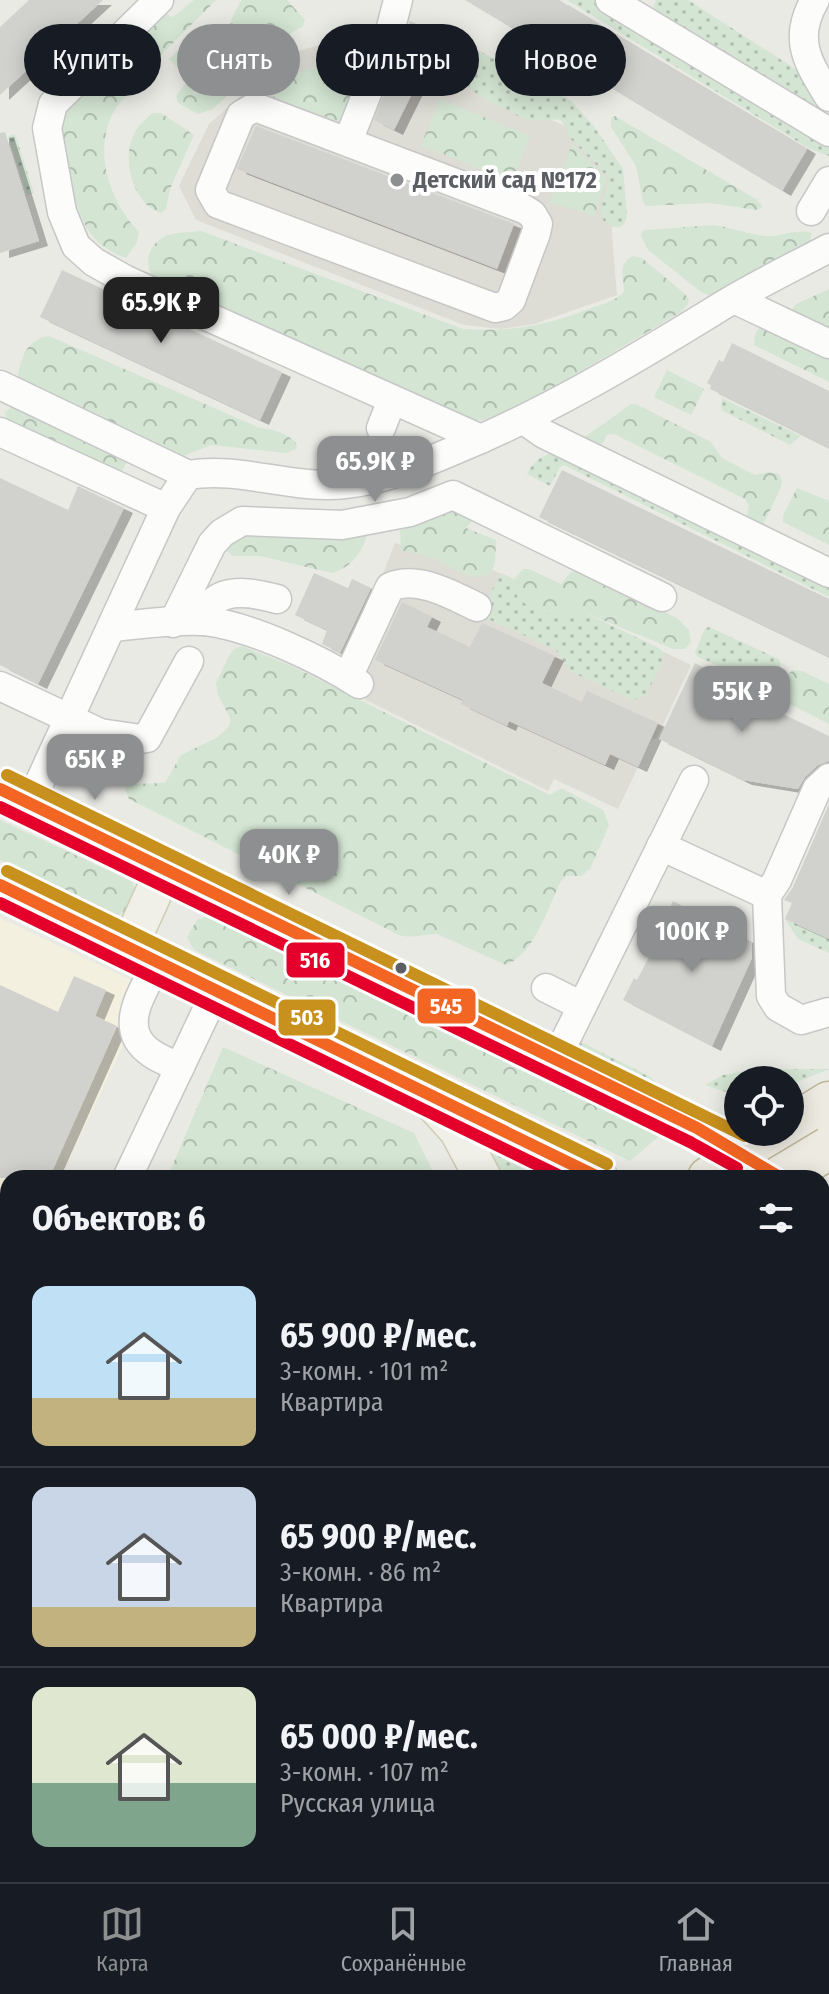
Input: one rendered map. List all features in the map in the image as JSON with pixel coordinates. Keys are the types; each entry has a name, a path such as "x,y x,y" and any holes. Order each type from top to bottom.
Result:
{"highway":[{"path":"804,1118 829,1103"},
{"path":"721,1170 758,1146"},
{"path":"793,1170 829,1148"}],"main road":[{"path":"15,796 697,1128 768,1170"},
{"path":"144,954 164,870"},
{"path":"0,885 584,1170"},
{"path":"418,1087 458,1131 479,1170"}],"street":[{"path":"159,0 53,104 47,128 62,212 76,246 94,262 126,280 481,439"},
{"path":"348,141 387,43 398,0"},
{"path":"610,0 829,132"},
{"path":"813,6 804,44 807,62 829,97"},
{"path":"255,107 348,141 532,214 538,224 536,233 511,300 495,308 218,204 212,198 210,190 241,115 247,109 255,107"},
{"path":"811,211 829,181"},
{"path":"1,389 188,475 227,474 278,482 344,484 404,472 524,420 829,248"},
{"path":"734,299 829,344"},
{"path":"381,428 392,400"},
{"path":"524,420 558,441 829,573"},
{"path":"0,432 166,508"},
{"path":"15,796 69,721 166,508 188,475"},
{"path":"173,623 212,544 222,533 242,521 342,525 410,512 453,495 662,597"},
{"path":"113,627 202,621 225,624 265,637 353,680 390,587 411,583 423,585 477,607"},
{"path":"202,621 210,605 224,597 251,592 277,599"},
{"path":"0,686 100,733 132,739 147,738 189,661"},
{"path":"829,778 817,789 777,880 767,895 771,996 778,1007 801,1020 829,1012"},
{"path":"556,1059 694,780"},
{"path":"661,846 767,895"},
{"path":"144,954 133,1031 149,1052 180,1067"},
{"path":"546,988 582,1006"},
{"path":"131,1170 217,989"}],"shaded area":[{"name":"Детский сад №172","path":"316,46 316,96 479,96 479,86 586,136 612,174 612,234 617,295 534,324 501,329 464,325 196,220 179,186 209,124 240,96 300,96 300,51"},
{"path":"395,543 493,570 691,665 657,738 651,740 618,809 554,779 548,791 334,684"},
{"path":"0,918 150,989 64,1170 0,1170"}],"green space":[{"path":"194,0 216,0 192,24 177,24 177,39 161,55 161,24 150,24 161,12 173,17"},
{"path":"242,0 287,0 305,20 300,28 300,24 230,24"},
{"path":"567,0 600,0 829,138 829,156 810,149 626,36 626,24 606,24"},
{"path":"656,0 688,0 797,70 805,78 819,109 817,112 652,10"},
{"path":"177,51 177,68 169,59"},
{"path":"479,51 495,59 495,96 562,96 571,101 593,125 623,169 627,217 624,224 619,228 603,220 601,208 609,178 570,138 561,120 523,118 481,96"},
{"path":"316,67 316,96 356,96 345,124 273,97 300,96 300,73"},
{"path":"79,96 126,96 111,117 104,147 113,193 139,232 137,242 126,258 101,245 90,233 73,194 62,143 64,118"},
{"path":"176,96 226,96 213,109 198,114 178,103"},
{"path":"440,99 530,136 512,182 421,145"},
{"path":"152,113 161,113 194,135 170,189 166,209 161,213 143,200 129,167 135,132"},
{"path":"615,116 756,199 763,207 756,210 710,203 646,206 636,166 611,127 611,118"},
{"path":"15,134 34,193 27,195 8,136"},
{"path":"572,144 607,179 594,216 550,202"},
{"path":"713,225 766,236 812,233 809,245 711,296 701,292 648,250 641,236 642,231 647,230"},
{"path":"201,231 463,329 497,330 528,326 609,302 624,291 623,266 633,256 642,258 689,299 681,312 517,409 484,420 470,420 154,278 148,266 149,254 161,238"},
{"path":"829,289 829,339 787,317 796,304"},
{"path":"760,327 829,352 829,382 754,345 755,334"},
{"path":"49,336 260,428 280,432 294,441 296,449 286,453 211,445 181,457 17,380 29,346"},
{"path":"667,370 704,389 691,415 654,397"},
{"path":"722,398 801,436 790,445 723,411"},
{"path":"631,404 711,442 722,458 755,475 769,472 779,474 781,487 762,527 746,521 749,506 745,499 614,434 607,435 599,449 582,439"},
{"path":"13,405 127,461 122,471 116,472 9,423 5,413"},
{"path":"350,451 393,458 426,451 402,467 319,472 339,463"},
{"path":"560,451 829,580 829,597 564,465 550,486 527,474 540,458"},
{"path":"797,488 829,501 829,545 783,522 783,515"},
{"path":"440,505 474,519 466,528 496,540 495,563 491,573 476,577 468,575 432,558 401,550 400,530 410,517"},
{"path":"238,532 367,533 355,558 345,568 332,573 260,556 233,556 227,551 227,544"},
{"path":"523,569 561,584 571,572 580,572 677,618 689,630 691,642 685,649 673,649 588,614 549,614 531,608 519,599 513,588 514,579"},
{"path":"501,573 659,648 664,653 663,660 646,695 632,700 570,671 556,650 488,619 482,609"},
{"path":"709,627 779,659 781,664 768,688 696,656 705,629"},
{"path":"242,646 294,667 550,795 561,788 603,810 609,825 590,869 581,876 566,876 561,881 540,929 516,959 506,965 437,934 399,935 129,799 125,790 128,784 165,783 181,755 218,737 229,726 231,720 218,695 216,683 230,654"},
{"path":"793,670 829,684 829,724 782,700 781,684"},
{"path":"63,799 78,803 546,1028 547,1036 59,802"},
{"path":"0,820 131,881 135,888 125,913 117,915 0,860"},
{"path":"211,915 664,1132 630,1161 194,950 187,937 197,920"},
{"path":"785,919 829,939 829,953 798,939"},
{"path":"579,1041 649,1076 656,1082 656,1088 651,1091 570,1049"},
{"path":"223,1047 414,1133 432,1170 170,1170"},
{"path":"804,1069 829,1069 804,1079"},
{"path":"723,1075 724,1091 705,1085"},
{"path":"479,1135 549,1170 498,1170"}],"building":[{"path":"29,0 103,0 77,24 24,24 24,73 0,95 0,27"},
{"path":"465,0 559,0 599,24 505,24"},
{"path":"626,40 807,149 782,191 624,96"},
{"path":"384,96 411,96 394,130 374,120"},
{"path":"256,126 514,224 497,269 237,169"},
{"path":"5,132 39,241 0,253 0,133"},
{"path":"62,270 282,372 260,420 40,317"},
{"path":"732,343 829,391 829,448 710,389 711,385 707,383 719,360 723,362"},
{"path":"562,470 829,599 829,657 539,517"},
{"path":"0,478 68,510 78,486 124,508 38,684 0,665"},
{"path":"314,573 348,588 352,579 371,588 340,653 322,644 327,630 295,615"},
{"path":"402,602 432,617 427,627 470,647 482,623 555,656 542,683 582,702 587,691 658,723 638,767 610,754 605,765 509,721 507,726 461,704 463,700 375,660"},
{"path":"695,663 725,679 722,685 829,736 829,761 818,765 798,789 743,780 659,739"},
{"path":"829,804 829,939 785,919 792,903 784,900 793,887"},
{"path":"673,901 752,942 752,958 712,1046 623,1000 666,924 663,922"},
{"path":"74,976 106,990 95,1016 117,1026 53,1170 0,1170 0,985 58,1012"}],"transit line":[{"name":"503","path":"7,775 724,1126"},
{"name":"545","path":"0,789 697,1128 768,1170"},
{"name":"516","path":"0,807 690,1142 737,1168"},
{"name":"503","path":"7,871 607,1164"},
{"name":"545","path":"0,885 584,1170"},
{"name":"516","path":"0,903 548,1170"}],"place":[{"name":"Детский сад №172","path":"397,180"}]}
